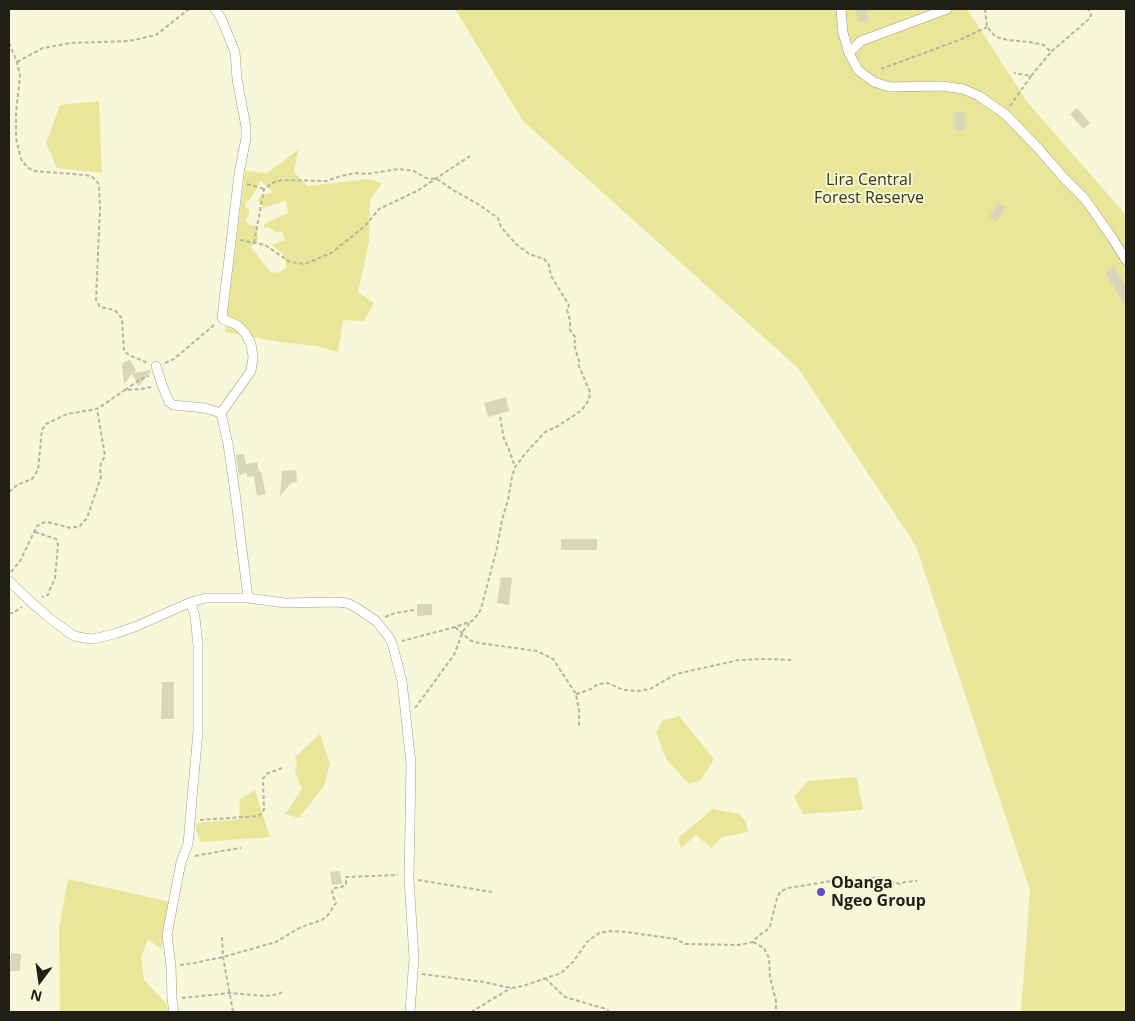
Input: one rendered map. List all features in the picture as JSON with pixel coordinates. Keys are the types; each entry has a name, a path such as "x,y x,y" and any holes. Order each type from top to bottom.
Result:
{"street":[{"path":"215,9 221,18 235,52 237,79 246,127 222,318 237,325 245,333 251,344 253,357 251,371 221,414 228,444 248,598"},
{"path":"840,9 842,33 849,53 858,70 874,82 890,87 942,86 963,89 979,96 1005,114 1085,199 1126,260"},
{"path":"849,53 861,41 948,9"},
{"path":"842,33 861,41"},
{"path":"156,366 169,402 173,405 205,408 221,414"},
{"path":"9,581 53,622 74,636 84,638 114,634 206,598 248,598 285,603 336,602 357,608 376,621 392,643 402,681 412,764 409,876 414,958 410,1012"},
{"path":"174,1012 168,935 181,862 188,844 198,731 198,646 192,602"}],"path":[{"path":"17,62 43,48 71,43 128,41 156,34 189,9"},
{"path":"985,9 987,27 996,37 1044,45 1051,52"},
{"path":"1005,114 1031,76 1051,52 1090,18 1088,9"},
{"path":"882,69 962,39 987,27"},
{"path":"9,43 17,62 20,76 16,113 16,138 21,158 27,167 34,171 86,175 96,180 99,185 100,209 96,300 100,307 114,310 122,319 124,351 156,366"},
{"path":"1014,73 1031,76"},
{"path":"231,238 265,245 290,262 305,264 331,253 365,226 379,210 417,191 470,156"},
{"path":"254,243 264,189 272,183 282,180 326,181 340,176 414,170 426,178 437,179 498,218 501,227 516,244 529,254 544,259 549,265 551,276 569,305 567,310 570,330 576,338 574,344 579,361 578,364 590,392 589,400 582,410 545,432 524,454 515,467 481,609 462,633 454,655 407,718"},
{"path":"238,181 264,189"},
{"path":"9,492 17,485 32,479 38,470 42,430 46,424 67,414 97,409 141,379 149,377 156,366 174,359 222,318"},
{"path":"124,390 162,385"},
{"path":"9,576 20,561 37,526 47,522 71,528 80,526 87,518 101,477 101,463 105,456 97,409"},
{"path":"500,417 504,439 515,467"},
{"path":"9,613 13,613 30,602 48,595 55,578 58,544 56,538 35,532"},
{"path":"376,621 414,610"},
{"path":"392,643 472,621"},
{"path":"455,627 471,641 537,651 553,659 576,694 579,710 579,728"},
{"path":"576,694 591,689 598,684 608,683 623,690 637,691 650,689 676,674 738,660 792,660"},
{"path":"190,820 259,816 264,810 263,779 266,774 282,768"},
{"path":"181,862 196,855 241,848"},
{"path":"171,966 194,964 276,942 301,928 322,920 336,903 332,890 346,884 346,877 409,876 492,892"},
{"path":"471,1012 511,988 523,986 561,973 573,962 587,942 598,934 610,931 626,932 676,939 685,944 738,945 753,942 767,930 770,926 780,892 788,888 844,879 859,881 876,877 900,884 917,881"},
{"path":"222,938 223,957 233,1012"},
{"path":"753,942 764,948 769,958 776,1012"},
{"path":"412,973 484,982 511,988"},
{"path":"546,978 565,997 606,1009 610,1012"},
{"path":"172,998 230,993 266,996 282,992"}],"green space":[{"name":"Lira Central Forest Reserve","path":"455,9 967,9 1028,103 1126,215 1126,1012 1021,1012 1030,890 916,546 798,368 523,121"},
{"path":"99,101 102,173 57,168 46,143 60,105"},
{"path":"298,150 294,172 308,186 368,179 382,183 370,200 369,242 358,292 374,303 364,321 343,320 338,352 316,346 280,342 225,332 245,171 267,173","holes":["261,181 273,192 260,196 258,201 264,208 286,200 288,213 264,224 264,228 268,227 275,232 282,232 285,240 272,245 283,254 287,267 280,272 271,273 251,247 258,240 256,226 248,224 246,221 249,210 245,204"]},
{"path":"679,716 714,759 701,780 689,784 667,760 656,733 662,721"},
{"path":"320,734 330,764 324,786 299,818 285,814 302,789 295,771 297,763 295,757"},
{"path":"857,777 863,810 803,814 794,797 808,781"},
{"path":"255,790 270,837 201,842 196,830 197,823 239,819 240,799"},
{"path":"713,809 739,814 746,822 748,832 722,837 711,848 696,835 681,848 678,838"},
{"path":"68,879 171,902 161,949 148,939 141,958 144,980 166,1003 169,1012 60,1012 59,928"}],"building":[{"path":"855,9 866,9 869,20 859,22"},
{"path":"1077,108 1090,123 1083,129 1070,114"},
{"path":"955,112 966,113 965,130 954,130"},
{"path":"998,203 1006,207 996,222 989,217"},
{"path":"1114,266 1126,286 1126,306 1105,273"},
{"path":"130,360 136,370 134,373 151,370 139,386 132,374 124,384 122,366 124,362"},
{"path":"506,397 509,411 488,417 484,403"},
{"path":"244,454 246,464 257,462 266,494 257,496 254,476 247,477 247,473 239,475 236,455"},
{"path":"296,470 297,482 291,483 280,496 282,471"},
{"path":"561,539 597,539 597,550 561,550"},
{"path":"501,577 512,578 509,605 497,603"},
{"path":"417,604 432,604 432,615 417,616"},
{"path":"162,682 174,682 174,719 161,719"},
{"path":"340,871 342,884 332,885 330,872"},
{"path":"11,953 21,954 20,971 10,971"}],"place":[{"name":"Obanga Ngeo Group","path":"821,892"}]}
